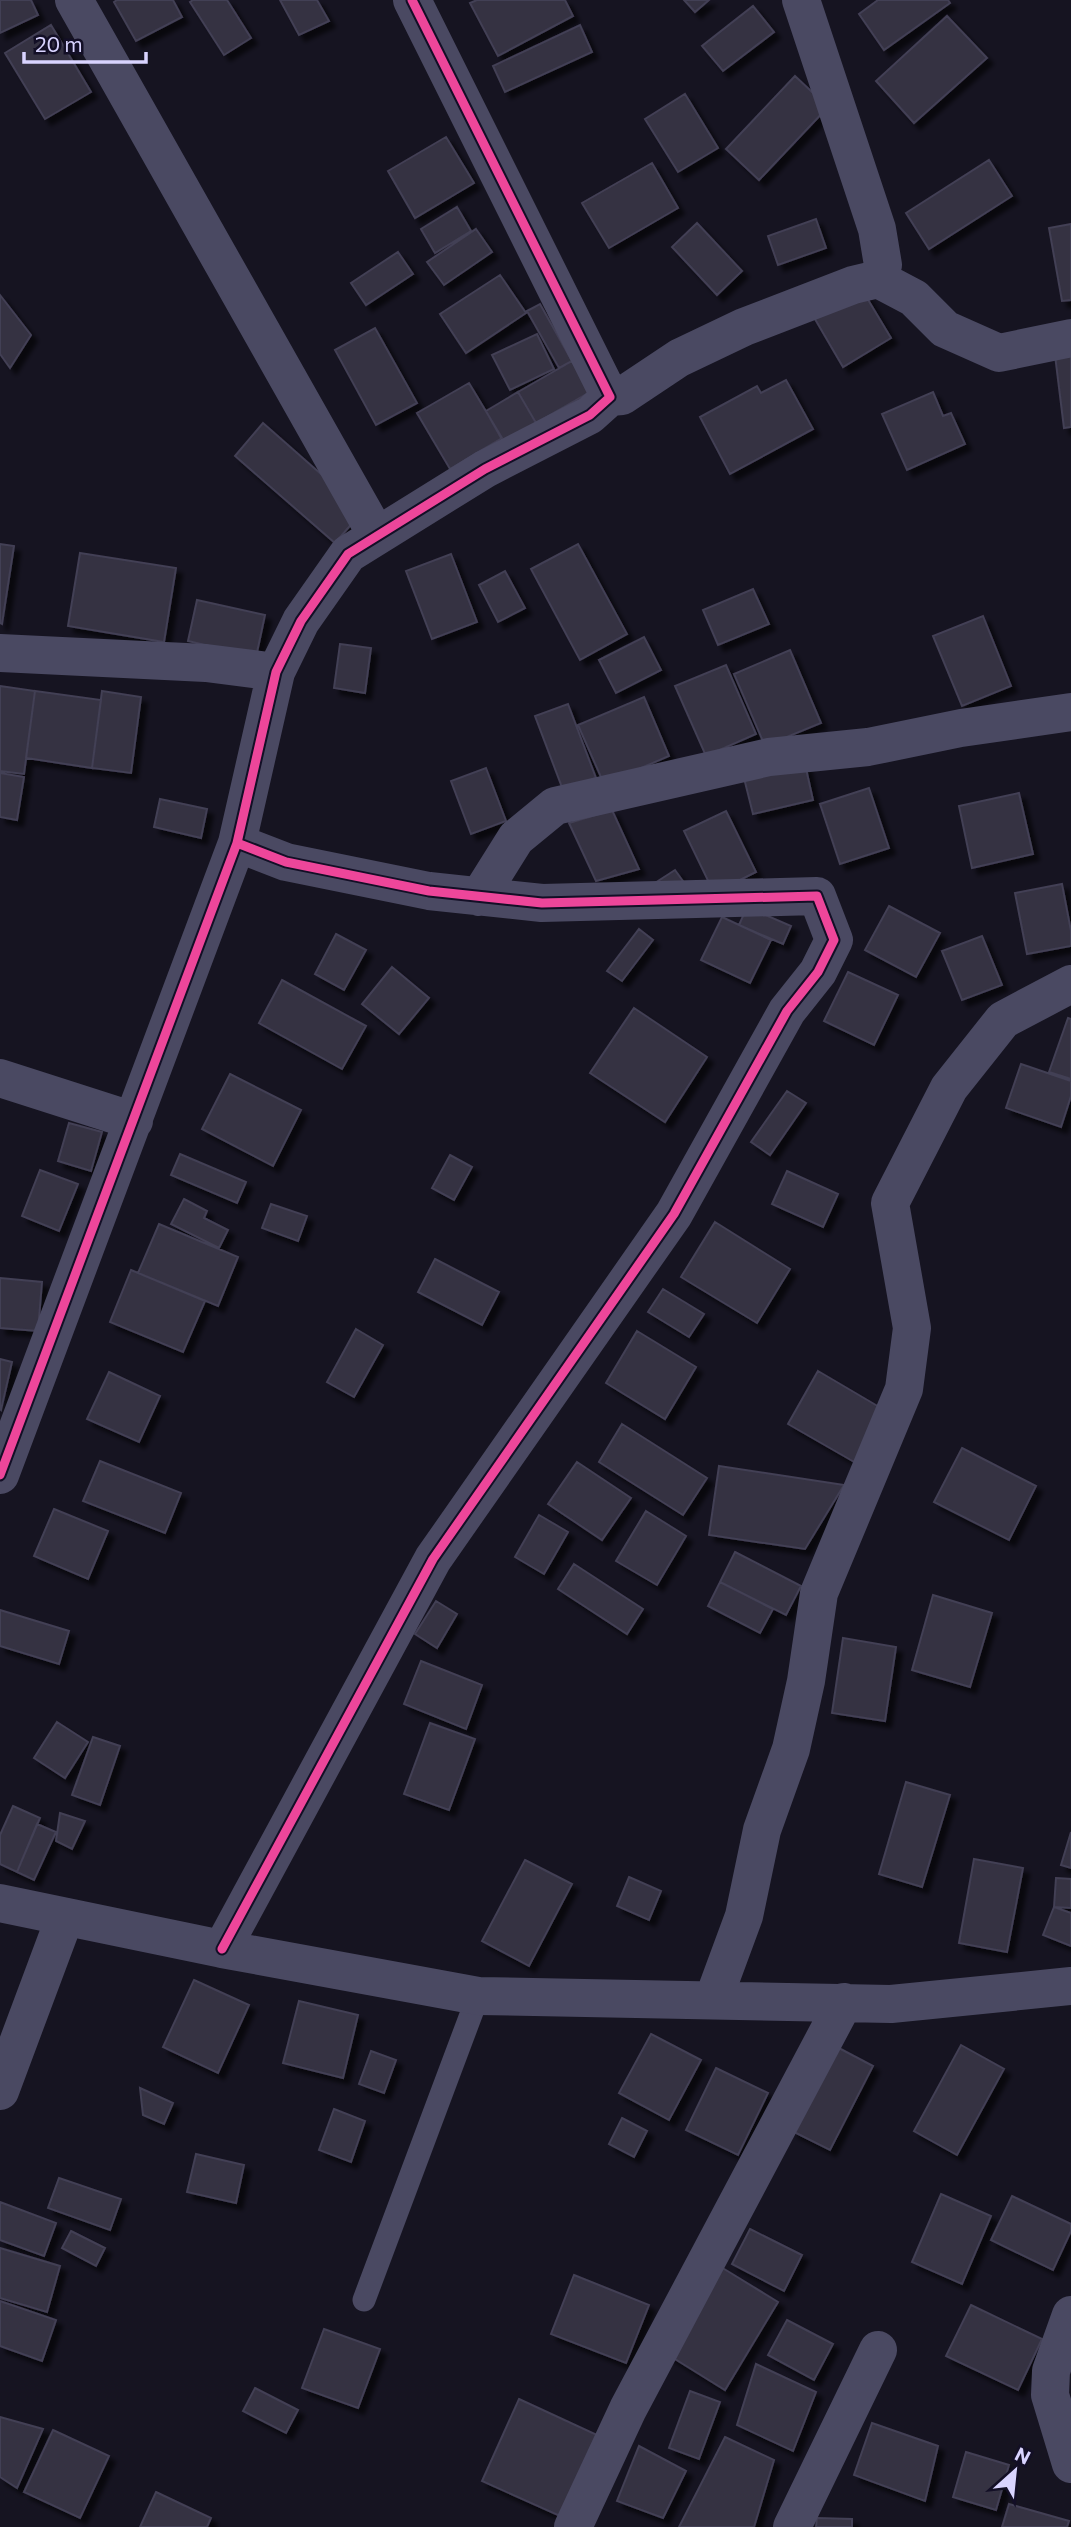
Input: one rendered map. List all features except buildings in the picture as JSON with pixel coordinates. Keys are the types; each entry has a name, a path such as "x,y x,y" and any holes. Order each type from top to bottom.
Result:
{"street":[{"path":"75,0 377,537"},
{"path":"412,0 610,397"},
{"path":"801,0 877,229 883,265 878,279"},
{"path":"0,1475 237,843 276,672 301,621 348,554 485,469 590,415 610,397 622,396 679,358 744,327 853,285 878,279 914,298 945,329 999,353 1071,338"},
{"path":"0,653 206,663 276,672"},
{"path":"479,897 516,838 555,806 769,757 868,747 961,728 1071,712"},
{"path":"222,1950 433,1559 674,1214 788,1011 818,972 834,940 817,896 555,903 479,897 429,891 286,862 237,843"},
{"path":"713,2000 744,1916 762,1830 791,1749 806,1681 820,1593 904,1389 912,1328 890,1203 949,1088 1003,1020 1071,984"},
{"path":"0,1078 134,1121"},
{"path":"0,1903 222,1950 478,1996 891,2004 1071,1986"},
{"path":"0,2091 65,1917"},
{"path":"573,2527 628,2409 844,2003"},
{"path":"1071,2315 1051,2371 1050,2395 1071,2464"},
{"path":"792,2527 877,2350"}],"lane":[{"path":"364,2300 478,1996"}],"cycle path":[{"path":"0,1475 237,843 276,672 301,621 348,554 485,469 590,415 610,397 412,0"},
{"path":"222,1949 433,1559 674,1214 787,1011 818,972 834,940 817,896 542,903 429,891 286,862 237,843"}]}
